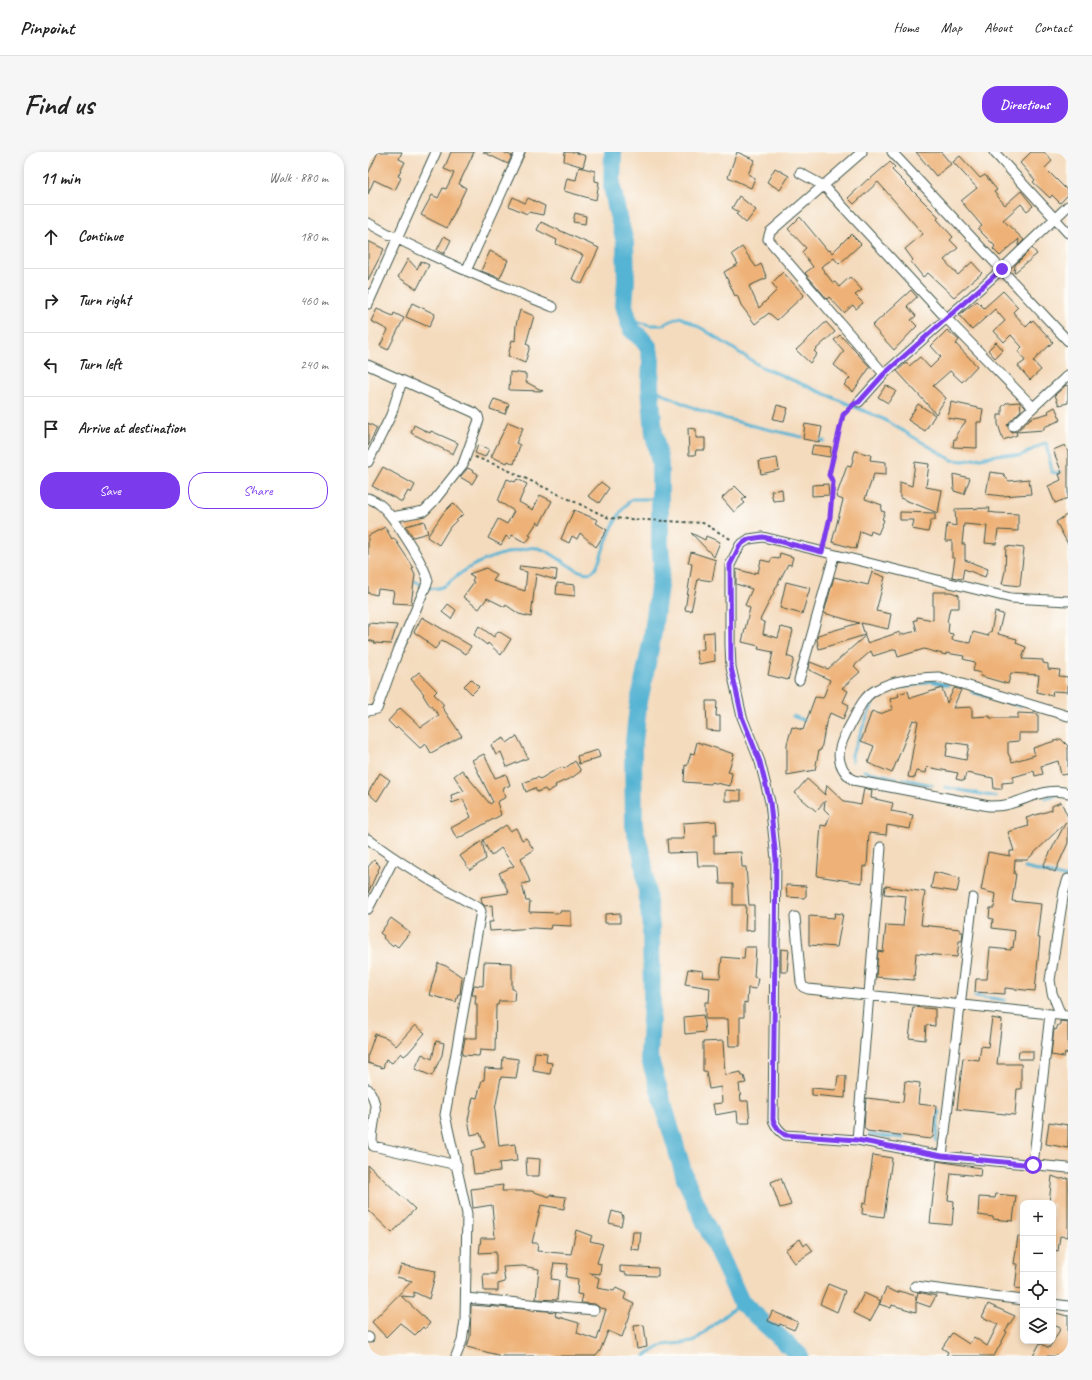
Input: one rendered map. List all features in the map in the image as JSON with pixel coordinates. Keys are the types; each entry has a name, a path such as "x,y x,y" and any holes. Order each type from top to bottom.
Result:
{"street":[{"path":"368,304 436,152"},
{"path":"466,271 520,152"},
{"path":"862,152 770,232 768,239 884,374"},
{"path":"892,152 1068,341"},
{"path":"994,152 1068,233"},
{"path":"800,173 824,186 946,318 1033,407"},
{"path":"859,402 884,374 1002,269 1054,217 1068,206"},
{"path":"368,223 397,239 466,271 553,307"},
{"path":"368,365 478,416 479,420 463,464 434,502 424,511 392,517"},
{"path":"1013,426 1068,375"},
{"path":"368,462 391,415 402,381"},
{"path":"368,498 379,504 392,517 425,570 428,581 398,651 377,709 368,711"},
{"path":"1068,601 1011,598 834,556 763,537 749,539 740,545 730,565 731,667 742,717 760,762 770,802 776,859 773,1120 780,1132 785,1135 857,1140 942,1156 1068,1168"},
{"path":"799,680 834,556"},
{"path":"1068,716 939,677 917,678 894,682 873,691 862,703 839,749 839,762 844,773 852,780 989,806 1004,805 1049,791 1061,791 1068,793"},
{"path":"368,839 394,859 439,887 479,908 481,911 445,1115 458,1165 467,1214 466,1298 462,1341 456,1356"},
{"path":"857,1140 881,847"},
{"path":"368,908 394,859"},
{"path":"1065,1015 1052,993 1050,980 1064,891 1068,879"},
{"path":"942,1156 973,898"},
{"path":"795,917 801,982 803,987 808,989 1065,1015"},
{"path":"1033,1165 1050,1014"},
{"path":"368,1089 375,1108 376,1120 373,1146 458,1165"},
{"path":"915,1286 1020,1300"},
{"path":"466,1298 594,1310"},
{"path":"1056,1304 1068,1306"}],"path":[{"path":"822,552 830,517 833,482 829,475 830,465 843,415 854,404 859,402"},
{"path":"466,454 499,466 609,518 702,522 740,545"}],"building":[{"path":"378,152 402,152 399,159 405,162 398,176 401,178 395,190 374,180 368,194 368,174"},
{"path":"451,152 474,152 459,184 466,188 447,228 421,215 432,195 438,198 443,188 446,189 454,173 444,169"},
{"path":"483,152 503,152 512,156 508,164"},
{"path":"565,152 574,152 586,156 583,167 564,161"},
{"path":"737,152 755,160 748,174 755,178 751,188 728,177"},
{"path":"916,152 941,152 951,164 936,176"},
{"path":"1031,152 1044,152 1052,161 1045,168 1068,191 1068,195 1060,203 1052,195 1050,198 1033,182 1035,180 1020,163"},
{"path":"960,156 980,178 985,175 997,190 994,192 1005,205 1021,191 1033,206 1027,211 1021,204 1003,220 1024,240 1018,246 1019,239 1000,256 993,249 995,246 978,229 982,226 961,201 977,188 953,162"},
{"path":"890,162 895,167 892,170 939,217 937,219 953,237 950,240 958,248 944,260 958,275 972,262 982,273 954,297 928,273 923,277 911,262 913,260 905,249 923,234 878,182 854,204 848,198 868,179 869,180"},
{"path":"579,167 595,171 595,181 599,182 596,200 564,191 567,178 576,180"},
{"path":"775,168 789,176 780,190 767,182"},
{"path":"739,196 756,210 746,223 736,214 739,212 732,208"},
{"path":"513,197 525,203 528,198 545,206 543,215 528,212 527,214 509,206"},
{"path":"575,213 586,216 585,224 573,222"},
{"path":"800,217 828,251 830,250 832,253 851,234 861,244 839,264 834,258 821,267 833,283 835,282 839,287 850,277 862,290 855,295 863,303 856,309 853,305 844,313 829,297 827,299 805,273 813,267 802,252 806,248 788,229"},
{"path":"541,222 599,248 582,284 572,279 583,255 556,244 557,240 537,230"},
{"path":"444,236 451,240 444,254 437,250"},
{"path":"368,241 384,249 368,280"},
{"path":"742,247 756,267 761,264 767,278 749,286 759,308 777,290 772,283 783,272 804,295 777,320 769,313 755,324 741,305 737,295 735,296 724,272 738,264 732,254"},
{"path":"1032,248 1037,254 1014,273 1015,265"},
{"path":"490,251 508,260 500,278 481,271"},
{"path":"408,259 417,269 421,261 429,265 417,289 398,277"},
{"path":"911,290 917,297 907,306 916,316 911,320 917,326 894,350 872,326"},
{"path":"1003,291 1018,307 1013,312 1026,327 1033,320 1053,342 1033,361 1041,370 1030,380 1018,366 1025,361 1018,351 1022,347 1011,335 1004,342 994,331 1005,321 995,309 972,330 959,315 977,301 984,308"},
{"path":"412,303 435,314 429,327 406,317"},
{"path":"377,309 393,316 394,313 404,318 388,350 380,346 388,330 371,321"},
{"path":"520,310 534,316 526,344 530,346 525,363 508,356 512,340 515,341 516,325"},
{"path":"826,322 835,332 814,351 817,354 810,363 796,350"},
{"path":"947,330 959,340 956,344 977,366 962,382 950,371 933,386 946,398 936,414 897,371 906,363 909,366 920,357 930,368 941,357 931,346"},
{"path":"840,335 870,367 853,392 844,385 850,378 834,365 844,351 834,340"},
{"path":"996,342 1003,350 995,358 988,350"},
{"path":"510,372 526,374 526,382 543,391 509,390"},
{"path":"886,385 896,391 888,403 878,397"},
{"path":"1066,385 1068,386 1068,403 1059,405 1055,395"},
{"path":"494,399 509,404 505,414 490,409"},
{"path":"951,402 983,409 981,422 977,422 977,448 953,447 954,439 957,439 957,433 966,421 948,418"},
{"path":"1020,402 1021,410 1007,425 1011,432 1017,431 1031,418 1049,413 1048,411 1055,407 1061,420 1044,427 1044,430 1016,432 1017,435 1003,440 998,424 998,415 1002,415 1002,407 1006,403"},
{"path":"918,404 935,415 925,431 908,420"},
{"path":"777,405 788,408 784,421 773,419"},
{"path":"508,422 523,428 516,443 520,445 514,464 491,457"},
{"path":"368,423 377,428 368,446"},
{"path":"805,424 822,427 819,442 803,439"},
{"path":"414,425 430,433 431,431 458,443 453,454 411,433"},
{"path":"688,428 696,429 696,438 705,438 705,450 696,450 695,455 689,455"},
{"path":"478,445 489,449 485,457 475,453"},
{"path":"813,445 831,447 830,457 811,454"},
{"path":"1065,445 1068,452 1068,498 1055,503 1048,486 1061,480 1059,474 1062,473 1053,450"},
{"path":"855,451 871,455 870,460 886,462 886,475 874,474 865,499 882,505 881,511 885,512 882,519 884,520 878,534 871,531 870,535 860,531 856,549 832,542 843,500 836,497 847,466 851,467"},
{"path":"777,458 779,470 761,474 759,461"},
{"path":"915,462 929,464 926,487 942,490 938,513 900,498 900,482 912,486"},
{"path":"383,467 415,485 411,493 408,491 402,502 372,486"},
{"path":"468,468 478,474 472,484 460,477"},
{"path":"990,472 1004,474 1009,481 1029,479 1031,494 1002,496 986,494"},
{"path":"953,474 970,478 964,494 954,491"},
{"path":"507,479 515,482 517,479 527,484 519,502 533,510 540,495 552,501 540,524 537,522 526,543 512,535 510,539 506,536 501,545 488,538 498,519 507,524 514,511 498,501"},
{"path":"601,482 609,488 599,503 588,496"},
{"path":"828,484 829,495 812,496 812,485"},
{"path":"735,486 746,497 742,500 745,503 734,512 722,498"},
{"path":"782,489 783,500 773,501 771,491"},
{"path":"453,503 463,514 450,527 439,545 427,537 444,512"},
{"path":"990,508 989,512 1018,514 1018,531 998,530 996,544 985,543 987,526 964,524 962,544 965,544 965,560 988,569 985,577 964,569 962,579 952,577 955,558 952,558 952,541 945,541 947,524 956,526 955,509"},
{"path":"574,510 598,520 596,523 607,530 596,547 580,533 577,539 572,536 569,543 561,539"},
{"path":"900,512 935,513 935,520 931,520 928,532 912,529 914,520 900,520"},
{"path":"1068,514 1068,544 1056,522"},
{"path":"424,521 428,533 413,537 406,526"},
{"path":"385,527 392,539 394,538 414,568 412,569 415,575 411,604 392,603 394,591 378,589 377,595 368,593 368,536"},
{"path":"691,533 705,540 706,536 720,542 714,557"},
{"path":"1006,546 1024,548 1020,586 1002,584 1005,571"},
{"path":"691,552 716,560 712,581 698,579 691,611 685,610 692,564 688,563"},
{"path":"780,553 793,557 791,565 788,564 760,620 765,623 763,634 778,638 781,627 793,630 787,656 794,659 788,680 768,675 773,652 758,649 759,646 742,642 750,608 745,605 752,589 736,584 736,569 754,574 755,572 758,573 761,560 770,562 772,558 779,559"},
{"path":"520,566 557,570 556,580 536,574 531,617 519,614 506,605 505,607 487,598 479,609 463,597 474,582 472,581 474,577 469,574 486,568 497,575 493,581 525,591 527,572 519,570"},
{"path":"872,572 885,577 876,611 891,614 888,629 861,623 865,635 819,649 817,640 818,635 859,623 824,613 834,577 868,585"},
{"path":"786,582 810,588 802,614 780,608"},
{"path":"557,583 575,585 575,596 556,594"},
{"path":"933,592 951,592 959,595 959,608 950,608 947,622 949,623 948,633 953,634 952,640 970,643 973,632 988,636 989,632 991,632 995,612 1003,614 998,634 1017,639 1016,643 1026,647 1022,659 1043,660 1043,663 1048,664 1048,669 1060,670 1059,676 1068,677 1068,692 1053,691 1052,696 1037,692 1039,675 1011,673 1008,684 980,676 981,673 973,671 975,662 963,659 964,656 946,653 946,655 924,649 898,657 896,649 873,656 871,651 854,666 860,672 842,688 848,691 843,702 849,705 843,719 830,713 826,723 821,750 819,750 815,770 787,775 787,744 792,727 803,730 815,697 823,698 830,680 809,670 810,662 828,669 865,636 867,643 900,632 900,635 917,631 914,620 917,620 917,617 933,620"},
{"path":"448,604 456,610 451,619 442,612"},
{"path":"422,617 471,646 466,654 442,640 435,649 414,632"},
{"path":"368,623 397,625 391,644 374,643 375,642 368,640"},
{"path":"479,626 494,637 498,631 511,639 501,655 488,643 487,645 474,635"},
{"path":"714,632 715,661 699,664 696,651 704,649 703,633"},
{"path":"419,672 437,691 434,694 444,705 442,707 462,736 431,753 426,744 420,748 398,727 396,729 388,721 400,708 421,727 439,715 428,703 423,695 424,694 411,679"},
{"path":"471,679 479,687 472,694 464,686"},
{"path":"942,688 947,703 954,688 961,690 953,708 972,707 972,717 990,716 990,718 1018,718 1018,713 1038,714 1038,733 1019,733 1019,741 1008,742 1008,753 1012,762 1035,755 1033,748 1061,739 1068,746 1068,774 1061,775 1058,761 1041,766 1043,774 1035,776 1034,771 1013,777 1013,782 1002,783 1002,789 994,789 993,778 966,773 964,781 956,779 958,773 927,767 926,773 916,771 915,778 908,777 918,721 913,720 892,773 868,763 874,746 861,741 872,711 880,714 893,709 890,699 899,696 898,694 908,691 910,698","holes":["948,742 969,745 966,760 946,756"]},
{"path":"706,701 717,701 716,716 720,716 720,731 707,730"},
{"path":"517,736 528,758 507,767 501,752 496,755 491,745 504,738 507,743"},
{"path":"697,742 734,754 728,772 732,773 730,786 711,782 711,784 684,782 685,765 687,766 691,753 694,754"},
{"path":"598,750 600,757 579,764 577,756"},
{"path":"484,754 495,778 506,774 510,785 502,789 506,797 497,802 501,815 457,839 451,828 471,817 463,799 452,803 451,795 464,791 454,776 462,770 490,804 493,802 472,760"},
{"path":"575,761 581,771 573,777 555,785 556,787 547,792 545,789 537,792 535,788 526,792 523,783 538,777 540,779 557,769 563,767 564,769"},
{"path":"380,773 390,780 377,801 368,793"},
{"path":"807,779 825,795 827,785 845,802 861,805 864,788 872,790 871,798 893,803 891,811 913,815 910,829 887,825 886,835 869,833 867,867 863,866 862,883 817,876 821,825 826,826 830,815 824,809 825,801 816,811 795,793"},
{"path":"725,790 741,791 741,801 725,801"},
{"path":"1061,802 1068,817 1068,843 1055,872 1043,866 1066,822 1027,860 1015,860 1014,874 1016,874 1012,901 1041,904 1037,938 1040,938 1035,991 1005,988 1005,994 975,992 976,979 987,979 990,948 1011,950 1011,947 1013,948 1015,931 992,928 993,919 989,918 990,908 994,908 996,894 981,890 988,852 1010,856 1010,851 1014,851 1008,832 1029,826 1026,818 1052,810 1052,806"},
{"path":"716,821 717,835 714,835 714,853 741,852 742,867 746,867 749,905 754,905 754,930 745,931 746,905 733,905 733,884 720,884 719,866 698,866 697,852 668,853 667,839 684,839 683,823"},
{"path":"506,825 510,831 516,828 522,840 526,838 534,850 521,858 530,882 522,884 526,901 530,901 529,912 560,913 560,911 571,911 571,926 551,925 550,929 534,928 490,931 489,922 493,922 492,905 485,906 482,903 481,897 509,893 499,873 514,866 501,848 491,856 483,840"},
{"path":"482,841 486,859 470,870 460,856"},
{"path":"374,860 380,866 368,893 368,867"},
{"path":"934,872 960,878 957,892 931,888"},
{"path":"786,885 806,886 806,896 804,898 787,897"},
{"path":"885,886 925,892 921,925 960,929 960,932 963,932 962,941 959,941 957,957 916,953 914,980 876,977 878,951 883,952 886,925 903,926 906,896 884,894"},
{"path":"620,913 620,923 605,923 605,914"},
{"path":"835,913 843,914 837,947 809,945 809,916 834,918"},
{"path":"391,918 410,932 398,947 394,944 392,946 380,933"},
{"path":"745,947 756,947 754,977 758,978 756,989 748,988 747,1003 744,1002 744,1017 740,1017 740,1046 729,1046 728,1019 705,1019 705,1002 709,1002 710,988 685,984 688,969 703,971 702,977 720,978 722,957 744,959"},
{"path":"781,949 789,950 787,972 781,972"},
{"path":"484,962 512,963 512,989 515,989 514,1001 499,1001 498,1005 496,1005 495,1051 480,1050 479,1056 462,1055 465,1038 477,1038 477,1004 475,1004 476,995 472,995 474,985 483,986"},
{"path":"438,963 446,966 462,977 460,994 458,994 456,1002 429,995"},
{"path":"913,1007 935,1009 935,1026 926,1025 925,1040 909,1038"},
{"path":"703,1015 705,1032 685,1034 684,1017"},
{"path":"992,1018 1002,1020 997,1064 1021,1064 1021,1089 1017,1089 1015,1115 957,1109 963,1058 979,1060 981,1046 988,1047"},
{"path":"1060,1021 1068,1022 1068,1054 1065,1053 1064,1057 1051,1055 1054,1029 1056,1030 1058,1025 1060,1025"},
{"path":"415,1025 425,1033 408,1053 404,1056 401,1053 392,1063 386,1059 383,1068 368,1063 368,1055 375,1034 387,1038 396,1046"},
{"path":"436,1041 444,1043 442,1055 432,1076 415,1069 422,1054 432,1059"},
{"path":"723,1041 725,1075 741,1072 742,1076 744,1076 746,1083 739,1084 741,1101 748,1101 750,1123 738,1123 737,1111 715,1115 713,1104 722,1103 721,1087 709,1089 706,1071 703,1071 703,1042"},
{"path":"1019,1051 1033,1051 1033,1059 1018,1059"},
{"path":"535,1052 547,1053 546,1062 552,1063 550,1074 533,1071"},
{"path":"503,1057 518,1059 518,1067 516,1078 501,1077 495,1110 499,1146 515,1144 517,1161 499,1163 500,1171 474,1174 471,1151 485,1147 480,1133 471,1135 468,1120 473,1097 477,1098 482,1080 484,1080 485,1068 502,1069"},
{"path":"838,1076 846,1076 845,1098 812,1095 812,1088 836,1090"},
{"path":"905,1081 920,1083 918,1104 936,1106 933,1137 930,1139 867,1131 864,1127 866,1098 903,1102"},
{"path":"1049,1122 1068,1125 1068,1148 1046,1144"},
{"path":"873,1155 892,1158 884,1217 862,1214 863,1203 866,1204"},
{"path":"526,1158 540,1159 539,1176 527,1176"},
{"path":"937,1161 981,1168 980,1176 951,1173 948,1200 954,1201 952,1225 930,1223"},
{"path":"368,1165 415,1209 392,1233 368,1210"},
{"path":"1052,1176 1060,1179 1068,1178 1068,1237 1060,1236 1058,1251 1056,1251 1056,1200 1049,1200"},
{"path":"781,1178 791,1205 780,1208 771,1182"},
{"path":"503,1185 502,1191 531,1191 550,1197 550,1195 566,1197 564,1209 541,1205 532,1243 538,1243 537,1251 571,1254 576,1230 592,1236 590,1241 603,1244 597,1263 601,1264 600,1274 589,1273 599,1278 597,1288 614,1291 616,1288 626,1293 624,1299 634,1304 622,1337 608,1331 600,1351 596,1356 501,1356 467,1347 470,1337 471,1305 524,1309 534,1312 535,1310 556,1312 555,1316 579,1323 577,1333 597,1340 606,1309 600,1308 595,1304 581,1303 583,1295 577,1294 578,1279 566,1277 568,1264 554,1263 551,1279 559,1280 557,1300 536,1299 539,1269 523,1266 503,1267 505,1282 498,1284 498,1291 484,1291 483,1274 496,1274 496,1252 479,1253 481,1238 495,1238 492,1205 473,1208 471,1189"},
{"path":"996,1194 1016,1196 1013,1221 993,1219 993,1217 978,1215 979,1197 995,1198"},
{"path":"612,1211 622,1214 623,1217 621,1226 609,1223"},
{"path":"633,1232 641,1232 639,1250 631,1249"},
{"path":"1018,1236 1020,1236 1020,1289 1015,1288 1018,1264 1014,1264"},
{"path":"800,1239 804,1246 807,1243 813,1251 795,1263 785,1250"},
{"path":"401,1265 436,1271 429,1299 414,1292 414,1297 401,1296 430,1323 425,1329 423,1327 415,1335 400,1323 386,1337 372,1322 412,1281 397,1277"},
{"path":"620,1266 658,1268 658,1276 626,1275 626,1273 620,1272"},
{"path":"828,1284 845,1291 837,1312 820,1304"},
{"path":"886,1288 898,1293 899,1291 916,1296 916,1301 918,1292 936,1296 930,1307 916,1302 916,1312 892,1305 891,1308 879,1304"},
{"path":"864,1293 881,1301 870,1321 854,1313"},
{"path":"988,1304 1015,1316 1005,1331 1007,1332 994,1356 946,1356 948,1352 942,1348 952,1333 969,1344 974,1337 987,1346 998,1324 982,1317"},
{"path":"772,1311 798,1322 794,1330 768,1321"},
{"path":"1056,1313 1068,1315 1068,1356 1033,1356 1039,1344 1049,1348 1051,1344 1056,1344 1056,1336 1061,1328 1056,1326"},
{"path":"644,1325 647,1347 637,1349 634,1326"}],"waterway":[{"path":"613,152 612,186 625,242 626,281 624,305 631,329 649,348 651,361 650,386 654,434 660,463 660,547 662,563 652,639 638,707 633,750 634,826 643,860 651,927 652,999 649,1056 685,1178 741,1302 800,1356"},
{"path":"627,319 650,325 662,325 680,317 703,329 760,366 883,419 952,460 964,461 1002,454 1020,456 1045,443 1047,444 1052,472 1057,473 1068,470"},
{"path":"650,386 687,405 726,419 807,438"},
{"path":"816,440 824,441"},
{"path":"429,588 434,589 443,587 468,568 484,560 529,548 545,550 577,570 592,572 598,564 615,521 627,504 632,499 661,499"},
{"path":"411,579 424,586"},
{"path":"905,687 931,681 948,685"},
{"path":"972,692 1020,706"},
{"path":"852,761 852,754 874,700 878,696 887,693"},
{"path":"793,716 803,720"},
{"path":"864,771 897,778"},
{"path":"903,779 932,785"},
{"path":"945,787 996,797"},
{"path":"1046,798 1057,795"},
{"path":"1025,868 1068,878"},
{"path":"975,996 1005,1000"},
{"path":"936,1141 939,1111"},
{"path":"869,1135 904,1138"},
{"path":"645,1356 663,1345 693,1342 741,1302"}],"route":[{"path":"1002,269 884,374 859,402 854,404 843,415 838,439 830,465 829,475 833,482 830,517 822,552 763,537 749,539 740,545 730,565 730,645 731,667 742,717 760,762 770,802 776,859 773,1011 773,1120 776,1126 780,1132 785,1135 857,1140 942,1156 1033,1165"}]}
